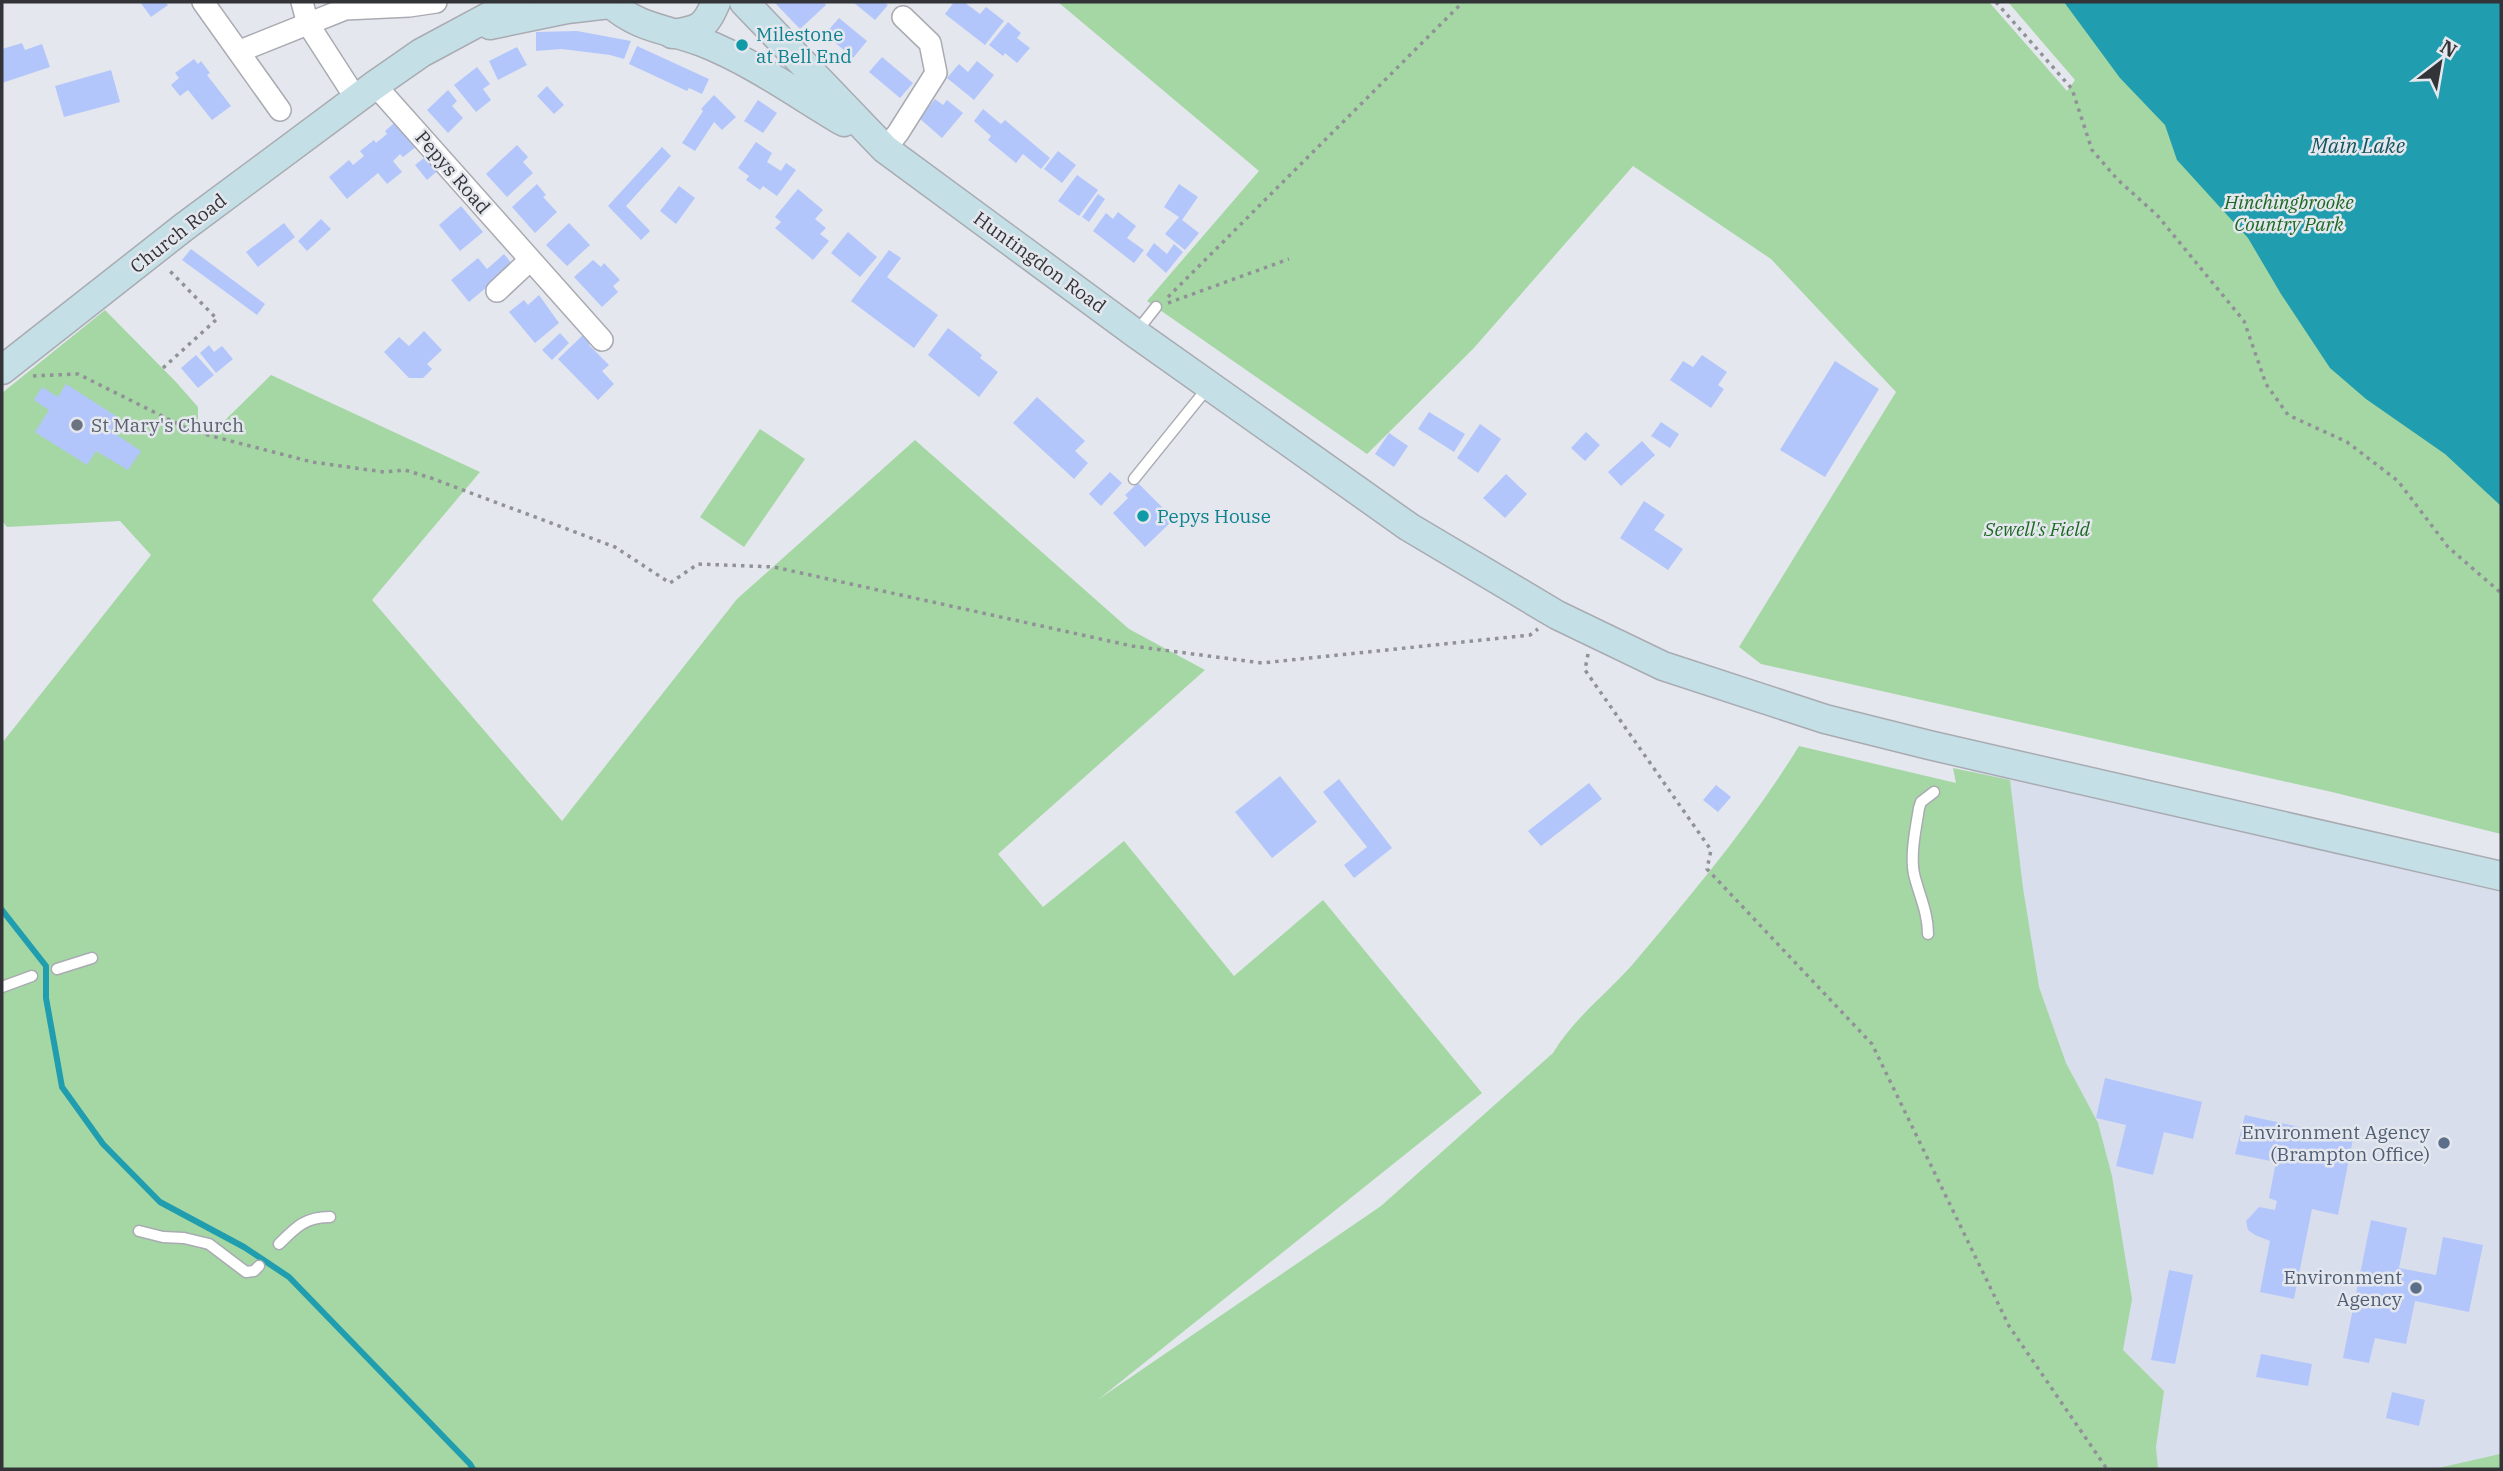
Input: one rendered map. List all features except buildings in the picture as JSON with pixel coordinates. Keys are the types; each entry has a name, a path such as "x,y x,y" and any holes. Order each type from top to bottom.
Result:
{"main road":[{"path":"366,92 421,54 516,2"},
{"path":"672,34 695,31 709,17 716,2"},
{"path":"744,2 881,146"},
{"path":"467,30 609,3 649,27 701,42 741,60 881,146"},
{"name":"Church Road","path":"15,374 184,227 366,92"},
{"name":"Huntingdon Road","path":"881,146 1135,333 1409,527 1557,615 1663,666 1825,719 2501,876"}],"street":[{"path":"203,2 279,110"},
{"name":"Pepys Road","path":"302,2 308,24 366,92 530,260 602,340"},
{"path":"240,51 345,9 436,2"},
{"path":"881,146 898,133 936,73 930,43 903,17"},
{"path":"497,290 530,260"}],"lane":[{"path":"1135,333 1161,306"},
{"path":"1133,479 1206,384"},
{"path":"1928,934 1928,919 1914,871 1914,857 1919,808 1921,802 1934,792"},
{"path":"57,969 92,958"},
{"path":"2,987 32,976"},
{"path":"279,1244 302,1223 317,1216 330,1217"},
{"path":"139,1231 209,1244 246,1272 254,1271 259,1266"}],"path":[{"path":"1161,306 1463,2"},
{"path":"1996,2 2072,89 2092,150 2118,180 2157,215 2244,321 2266,384 2288,415 2347,442 2398,481 2448,547 2501,593"},
{"path":"152,253 217,319 163,368"},
{"path":"1161,306 1289,259"},
{"path":"15,374 78,374 192,431 312,462 384,472 405,470 431,478 615,547 670,583 698,564 774,567 1132,646 1262,663 1530,635 1557,615"},
{"path":"1588,654 1585,670 1711,850 1707,869 1871,1044 2010,1326 2107,1469"}],"shaded area":[{"path":"1967,753 2501,877 2501,1469 2135,1469 2069,1254"}],"green space":[{"name":"Sewell's Field","path":"1058,2 1989,2 2067,91 2075,80 2008,2 2501,2 2501,834 2332,792 1761,664 1739,647 1896,392 1771,259 1633,166 1473,349 1367,454 1147,301 1259,171"},
{"path":"105,310 198,407 198,425 219,426 271,375 480,472 372,600 562,821 737,599 915,440 1129,629 1205,670 998,854 1043,907 1124,841 1234,976 1323,900 1482,1093 1099,1399 1381,1206 1553,1053 1582,1015 1627,970 1702,881 1743,828 1799,746 1956,783 1953,768 2010,780 2023,888 2039,987 2066,1063 2098,1123 2112,1176 2132,1299 2123,1350 2164,1391 2156,1447 2158,1469 2,1469 2,743 151,555 120,521 7,527 2,521 2,393"},
{"path":"760,429 805,459 744,547 700,517"},
{"path":"2500,1454 2501,1469 2434,1469"}],"water":[{"name":"Main Lake","path":"2064,2 2501,2 2501,506 2445,454 2366,399 2330,368 2248,238 2177,160 2165,125 2120,78"}],"waterway":[{"path":"2,910 46,966 46,998 62,1087 103,1144 160,1202 244,1247 289,1277 473,1469"}],"place":[{"name":"Milestone at Bell End","path":"742,45"},
{"name":"St Mary's Church","path":"77,425"},
{"name":"Pepys House","path":"1143,516"},
{"name":"Environment Agency (Brampton Office)","path":"2444,1143"},
{"name":"Environment Agency","path":"2416,1288"}],"park label":[{"name":"Hinchingbrooke Country Park","path":"2289,213"}]}
